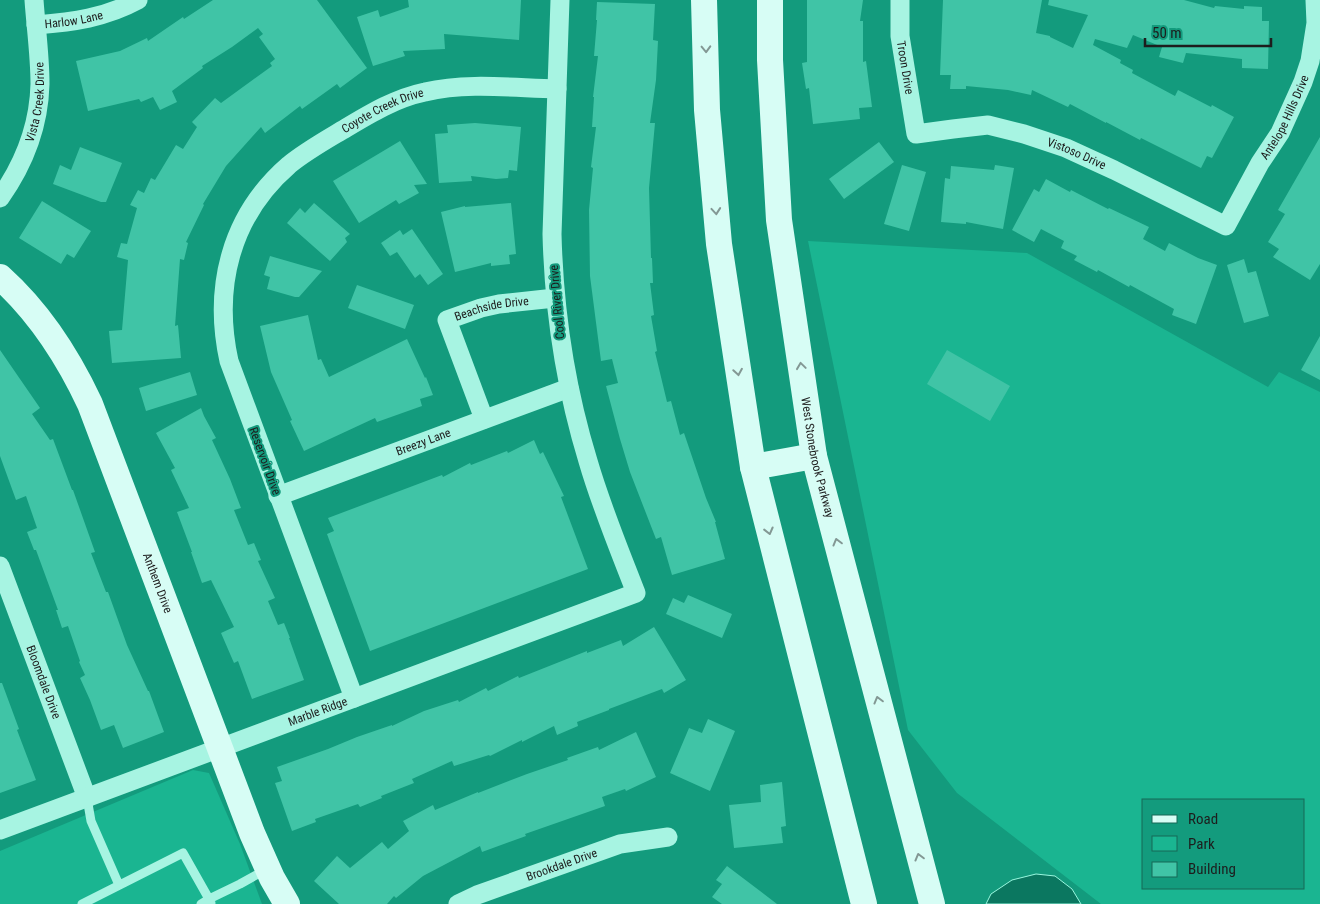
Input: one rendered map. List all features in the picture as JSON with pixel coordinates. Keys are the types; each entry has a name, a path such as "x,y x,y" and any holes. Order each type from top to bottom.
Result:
{"street":[{"name":"Vista Creek Drive","path":"0,198 23,160 35,123 40,84 34,0"},
{"name":"Harlow Lane","path":"36,25 79,21 96,17 138,0"},
{"name":"Cool River Drive","path":"560,0 552,234 558,328 569,388 588,463 636,593"},
{"path":"704,0 707,110 719,244 753,467 864,904"},
{"name":"West Stonebrook Parkway","path":"770,0 770,60 779,220 814,456 932,904"},
{"name":"Troon Drive","path":"900,0 900,36 916,134"},
{"name":"Antelope Hills Drive","path":"1226,226 1260,163 1280,133 1304,82 1310,61 1316,23 1315,0"},
{"name":"Coyote Creek Drive","path":"246,219 265,190 289,165 316,146 388,104 422,92 459,86 557,89"},
{"name":"Vistoso Drive","path":"916,134 988,125 1024,134 1066,148 1226,226"},
{"name":"Reservoir Drive","path":"246,219 238,235 226,270 223,288 222,325 228,361 354,698"},
{"name":"Anthem Drive","path":"0,277 21,298 53,338 80,380 252,832 267,869 287,904"},
{"name":"Beachside Drive","path":"484,419 446,320 498,304 555,298"},
{"name":"Breezy Lane","path":"278,496 569,388"},
{"path":"753,467 814,456"},
{"name":"Bloomdale Drive","path":"0,566 87,798"},
{"name":"Marble Ridge","path":"0,830 636,593"},
{"name":"Brookdale Drive","path":"458,904 477,895 620,844 668,837"}],"lane":[{"path":"87,798 91,821 119,884"},
{"path":"82,904 183,853 207,902 267,869"}],"green space":[{"path":"808,241 1027,253 1268,387 1279,372 1320,392 1320,904 1101,904 957,793 908,730"},
{"path":"193,770 209,773 240,844 262,904 0,904 0,851"}],"water":[{"path":"1036,874 1055,876 1072,889 1081,904 986,904 991,894 1012,880"}],"building":[{"path":"213,0 317,0 367,68 340,88 337,84 302,109 300,106 265,133 261,127 226,166 203,204 186,242 188,243 184,260 180,259 175,326 178,325 181,358 112,363 109,331 122,330 128,260 117,257 121,243 127,244 137,208 130,205 138,190 144,193 151,178 155,180 176,145 183,149 197,127 192,122 215,98 221,103 272,66 270,63 275,59 259,37 263,34 258,28 202,66 203,68 172,91 177,102 160,110 153,97 141,102 139,99 88,111 76,61 120,51 147,38 148,41 183,17 184,19"},
{"path":"408,0 521,0 519,40 444,34 445,49 403,51 405,56 373,66 357,17 378,10 380,17 409,7"},
{"path":"807,0 863,0 860,21 863,21 863,62 866,61 872,107 859,108 860,119 813,124 809,88 806,89 802,63 807,62"},
{"path":"943,0 1042,0 1036,33 1050,36 1073,48 1088,15 1048,5 1049,0 1184,0 1214,8 1215,6 1244,9 1244,6 1262,7 1262,21 1269,21 1268,69 1242,68 1242,59 1186,53 1183,63 1159,57 1162,47 1133,35 1127,48 1095,39 1093,45 1121,60 1120,63 1133,70 1132,73 1175,96 1178,90 1234,117 1212,158 1207,156 1201,168 1141,138 1140,140 1070,104 1068,107 1032,90 1031,95 1008,90 966,86 966,89 950,89 951,75 940,75"},
{"path":"597,2 655,4 653,40 658,41 656,80 650,123 655,123 649,188 653,283 650,283 654,315 651,316 657,351 655,352 667,402 671,401 680,435 684,433 716,522 725,559 672,575 661,537 656,539 630,472 620,439 606,386 618,383 612,359 601,361 590,276 589,210 593,168 591,167 596,127 592,127 593,97 598,56 594,56"},
{"path":"475,123 521,127 517,171 509,170 508,178 496,179 471,176 472,181 439,183 435,134 448,133 447,125"},
{"path":"1320,137 1320,264 1310,280 1273,257 1279,249 1268,242 1285,214 1278,210"},
{"path":"400,141 427,184 414,185 419,193 399,204 396,200 359,223 333,181"},
{"path":"879,142 894,162 844,199 829,179"},
{"path":"80,147 122,163 106,202 101,202 53,184 60,165 71,170"},
{"path":"902,165 926,172 909,231 884,224"},
{"path":"995,165 1014,168 1003,229 966,222 966,224 941,222 945,178 950,179 951,166 994,170"},
{"path":"1046,179 1070,192 1071,190 1149,227 1143,239 1165,251 1169,243 1198,258 1217,265 1196,324 1172,315 1174,309 1130,285 1129,287 1098,270 1097,272 1074,260 1077,256 1061,248 1064,241 1041,229 1034,242 1012,230 1034,189 1039,192"},
{"path":"42,201 91,231 74,258 67,254 61,264 19,238"},
{"path":"314,203 350,234 345,238 347,242 330,261 287,223 300,208 305,213"},
{"path":"511,203 516,254 509,255 510,264 491,266 491,263 455,272 441,212 465,206"},
{"path":"412,229 443,274 428,285 420,274 415,278 397,252 390,256 381,243 400,230 403,235"},
{"path":"270,256 322,271 299,297 267,289 270,277 264,275"},
{"path":"1244,259 1248,273 1256,271 1269,316 1244,323 1227,265"},
{"path":"357,285 414,305 405,329 348,308"},
{"path":"308,315 318,360 321,359 329,377 407,339 433,395 420,399 422,406 377,422 375,418 304,451 271,372 260,326"},
{"path":"1320,336 1320,380 1301,370"},
{"path":"0,350 40,408 32,414 50,440 53,439 95,552 91,553 106,592 108,592 127,645 149,691 164,732 123,748 114,725 101,730 80,678 85,675 68,626 62,628 56,610 58,610 36,550 34,550 27,532 37,528 26,496 16,500 0,456"},
{"path":"947,350 1010,386 990,421 927,384"},
{"path":"190,372 197,395 146,411 139,388"},
{"path":"201,408 216,438 212,440 241,508 234,510 248,545 254,543 261,560 258,561 275,598 268,601 278,625 284,623 304,680 252,699 238,661 234,663 221,633 234,627 211,580 202,583 177,512 189,508 171,470 175,468 156,433"},
{"path":"534,440 540,454 543,452 564,496 561,497 588,569 370,651 327,534 334,531 328,518 442,475 443,477 470,463 471,465 507,451 508,453"},
{"path":"688,595 732,614 722,638 666,614 673,598 684,603"},
{"path":"654,627 686,680 664,693 662,689 609,709 577,722 578,726 557,735 554,726 490,756 454,766 452,761 412,779 414,783 381,796 382,798 360,807 358,804 315,819 316,822 292,831 275,783 282,781 277,767 392,726 424,711 458,700 459,702 486,688 488,691 518,676 519,678 587,651 587,653 621,640 623,646"},
{"path":"0,683 2,683 36,780 0,793"},
{"path":"708,719 735,731 710,791 670,773 689,728 702,733"},
{"path":"636,732 656,777 626,791 625,789 602,797 605,806 525,834 526,836 482,852 480,846 423,876 396,898 394,896 387,904 339,904 314,881 337,856 350,868 382,842 388,849 409,831 403,821 433,805 435,810 478,792 568,760 567,758 598,747 599,750"},
{"path":"782,782 786,826 781,827 783,843 734,848 729,805 761,802 760,785"},
{"path":"727,866 777,904 722,904 712,897 722,884 716,880"}]}
